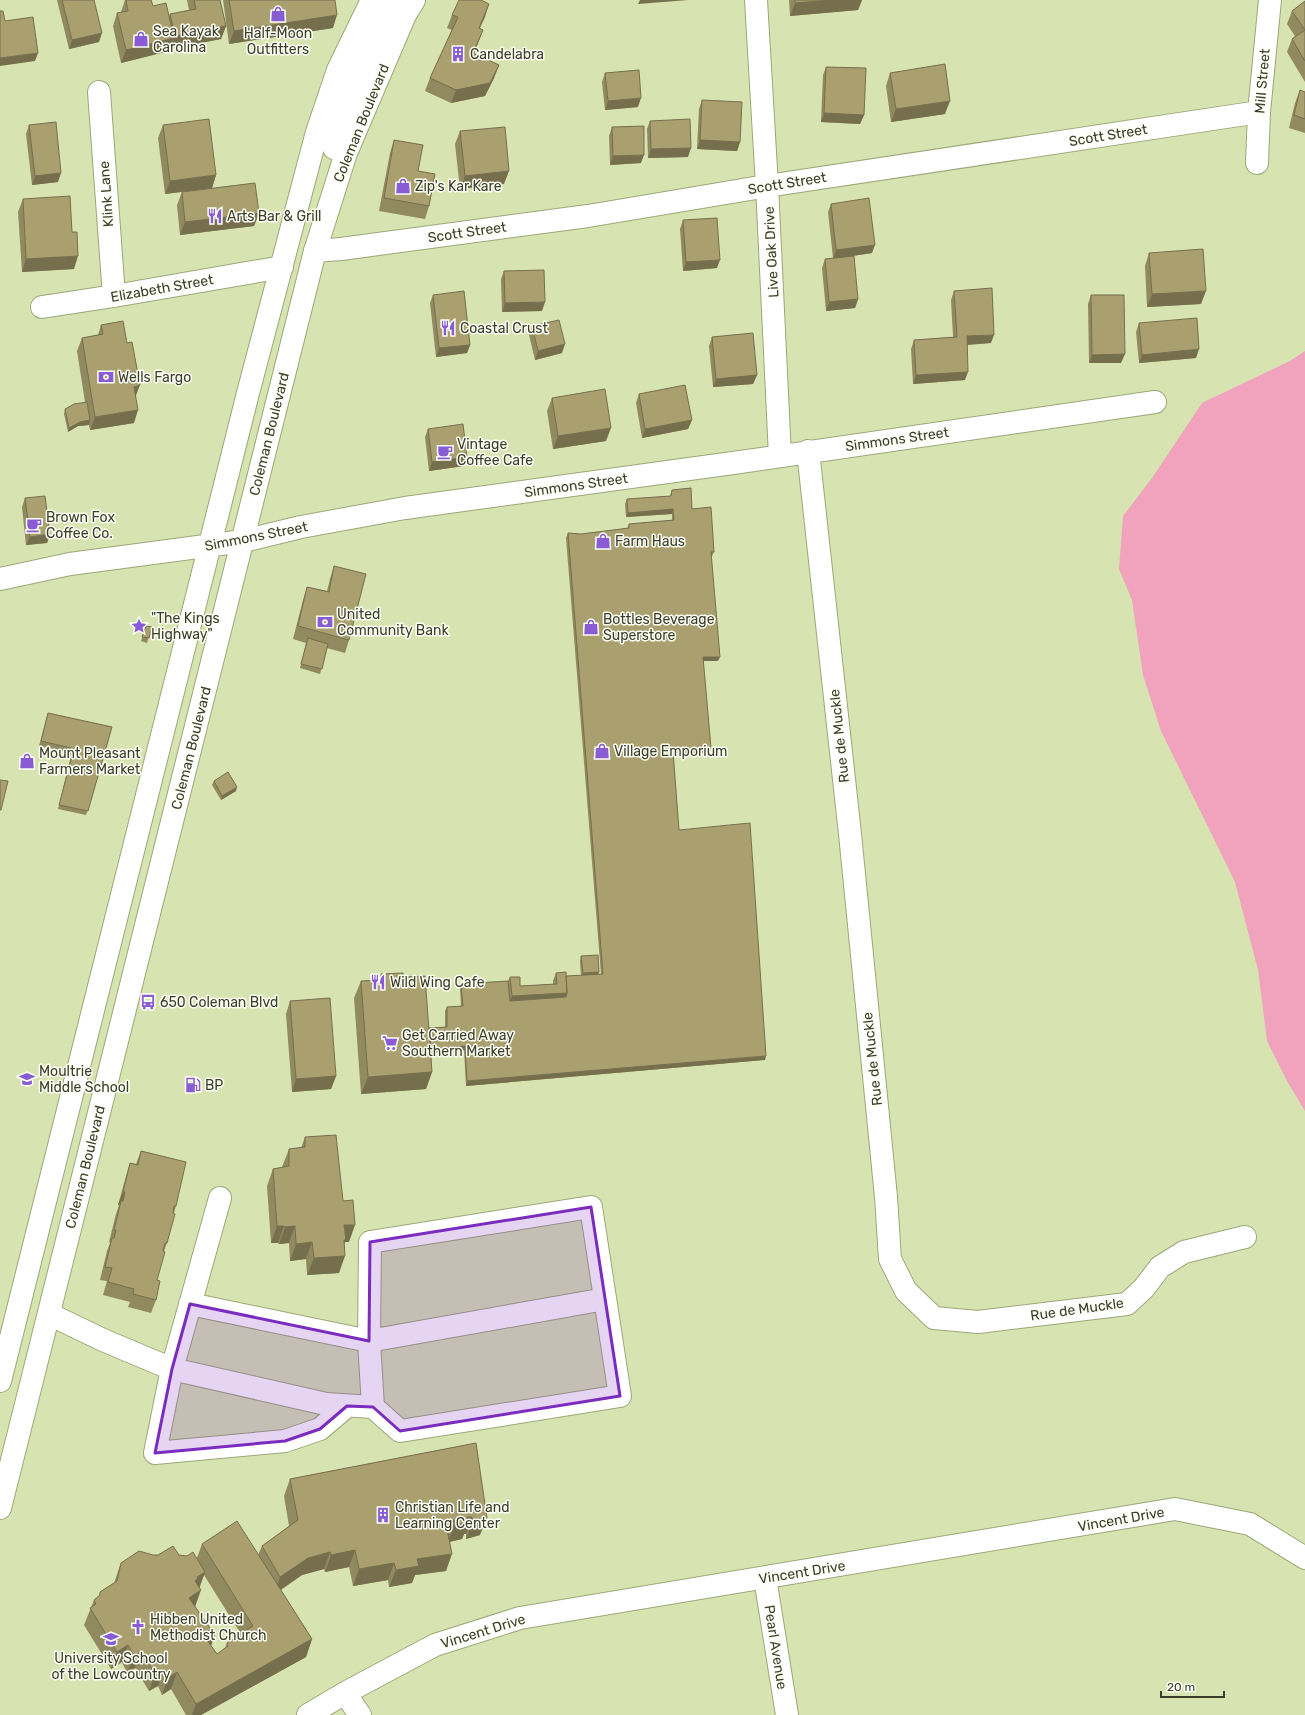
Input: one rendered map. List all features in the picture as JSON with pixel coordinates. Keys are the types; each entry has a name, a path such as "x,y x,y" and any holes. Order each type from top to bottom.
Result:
{"street":[{"path":"0,1381 210,545 317,132 338,70 372,0"},
{"path":"346,153 334,148 332,142 390,0"},
{"name":"Coleman Boulevard","path":"0,1508 315,251 346,153 405,15 414,0"},
{"name":"Live Oak Drive","path":"756,0 768,186 780,456"},
{"name":"Mill Street","path":"1257,163 1259,112 1270,0"},
{"name":"Klink Lane","path":"99,92 114,296"},
{"name":"Scott Street","path":"315,251 348,248 588,216 768,186 1259,112"},
{"name":"Elizabeth Street","path":"42,307 282,267"},
{"name":"Simmons Street","path":"0,580 70,564 243,541 301,527 405,508 1155,402"},
{"name":"Rue de Muckle","path":"808,451 850,834 886,1197 890,1259 906,1291 934,1318 978,1322 1127,1304 1144,1288 1160,1267 1184,1252 1245,1237"},
{"path":"74,1088 66,1168 36,1290 48,1314 103,1340 172,1369 326,1404 374,1407 400,1431 620,1396 591,1207 370,1242 369,1341 374,1407"},
{"path":"220,1198 172,1369 155,1453 285,1441 320,1429 347,1406"},
{"path":"190,1304 369,1341 605,1299"},
{"name":"Vincent Drive","path":"308,1715 345,1693 435,1646 520,1618 1175,1510 1250,1524 1305,1558"},
{"name":"Pearl Avenue","path":"766,1578 787,1715"},
{"path":"345,1693 360,1715"}],"highlighted area":[{"path":"591,1207 620,1396 400,1431 373,1407 347,1406 320,1429 285,1441 155,1453 172,1369 190,1304 369,1341 370,1242"}],"shaded area":[{"path":"1305,351 1305,1111 1287,1081 1267,1041 1258,970 1235,882 1161,731 1143,675 1132,600 1119,569 1123,516 1152,478 1202,403 1290,361"}],"building":[{"path":"62,0 94,0 102,33 72,40"},
{"name":"Sea Kayak Carolina","path":"126,0 151,0 153,6 166,3 174,38 126,50 117,13 128,11"},
{"path":"194,0 220,0 226,26 175,36 170,14 196,9"},
{"name":"Half-Moon Outfitters","path":"229,0 335,0 337,15 234,31"},
{"name":"Candelabra","path":"459,0 481,0 489,4 479,28 483,30 473,53 499,65 490,83 456,90 430,78 458,17 452,15"},
{"path":"795,0 831,0 795,3"},
{"path":"1305,1 1305,30 1292,11"},
{"path":"0,11 3,11 5,21 33,17 38,53 0,58"},
{"path":"1305,30 1305,61 1292,39"},
{"path":"945,64 950,101 896,109 890,73"},
{"path":"826,67 866,68 864,115 824,113"},
{"path":"639,70 641,98 608,101 605,73"},
{"path":"1300,90 1305,92 1305,119 1294,115"},
{"path":"702,100 742,102 740,142 700,140"},
{"path":"209,119 216,175 170,181 163,125"},
{"path":"690,119 691,148 651,149 650,121"},
{"path":"56,122 61,173 35,176 29,125"},
{"path":"644,126 644,155 613,156 612,127"},
{"path":"505,127 509,171 465,176 460,131"},
{"name":"Zip's Kar Kare","path":"394,140 423,145 418,171 435,174 429,206 384,198"},
{"path":"255,183 259,213 185,222 182,192"},
{"path":"70,196 72,232 77,232 78,256 26,259 23,199"},
{"path":"869,198 875,245 836,250 831,204"},
{"path":"717,218 720,260 686,262 683,220"},
{"path":"1203,249 1206,291 1152,294 1149,253"},
{"path":"854,256 858,299 829,302 825,259"},
{"path":"544,270 545,302 505,303 504,271"},
{"path":"992,288 994,335 967,336 968,372 916,375 914,340 957,337 954,291"},
{"name":"Coastal Crust","path":"464,291 470,345 439,348 433,295"},
{"path":"1091,295 1124,295 1125,354 1092,355"},
{"path":"1197,318 1199,349 1142,355 1139,323"},
{"path":"559,320 565,344 538,351 532,326"},
{"name":"Wells Fargo","path":"123,321 127,343 132,342 140,385 134,387 138,410 95,417 82,338 103,334 101,325"},
{"path":"753,333 757,375 716,379 712,337"},
{"path":"685,385 692,420 645,429 639,394"},
{"path":"605,389 611,428 558,436 552,398"},
{"path":"87,402 90,420 80,422 69,428 65,409 74,404"},
{"name":"Vintage Coffee Cafe","path":"463,424 467,457 432,462 428,429"},
{"path":"691,488 692,509 711,507 714,552 711,552 720,657 703,657 711,748 673,751 679,830 750,823 766,1056 467,1081 465,1046 431,1049 429,1028 447,1027 447,1007 463,1006 461,984 508,981 510,1001 566,997 566,976 603,974 568,533 581,534 629,528 629,524 674,520 673,509 628,513 627,499 671,496 672,490"},
{"name":"Brown Fox Coffee Co.","path":"45,496 50,534 30,537 25,498"},
{"name":"United Community Bank","path":"334,566 366,574 349,640 298,626 307,587 329,592"},
{"path":"146,626 152,627 149,638 142,637"},
{"path":"308,638 328,644 322,669 301,664"},
{"path":"48,713 112,727 88,811 59,805 73,752 70,751 71,748 41,741"},
{"path":"228,772 237,787 222,796 214,781"},
{"path":"0,780 8,781 1,810 0,810"},
{"path":"598,955 599,972 583,973 581,956"},
{"path":"566,972 567,993 512,996 510,977 520,977 520,986 557,984 556,973"},
{"name":"Get Carried Away Southern Market","path":"403,973 404,977 425,976 432,1072 368,1077 361,981 382,980 381,974"},
{"path":"330,998 336,1076 296,1079 290,1001"},
{"path":"336,1135 343,1201 353,1200 355,1225 344,1225 346,1240 344,1240 345,1256 314,1258 312,1242 296,1244 295,1226 277,1226 273,1169 289,1166 289,1149 305,1147 305,1137"},
{"path":"141,1151 186,1162 176,1206 174,1206 173,1213 175,1214 167,1243 165,1243 163,1251 165,1252 157,1280 160,1281 156,1300 133,1294 134,1289 108,1282 112,1268 105,1267 112,1238 114,1238 116,1230 114,1230 121,1201 123,1201 125,1192 123,1192 130,1163 138,1165"},
{"name":"Christian Life and Learning Center","path":"476,1443 487,1518 472,1522 472,1517 467,1517 468,1522 454,1525 454,1520 452,1520 452,1523 446,1524 452,1554 417,1559 419,1566 396,1570 394,1563 359,1569 355,1550 331,1555 330,1552 308,1558 280,1577 262,1546 298,1520 290,1479"},
{"name":"Hibben United Methodist Church","path":"237,1521 312,1639 196,1704 177,1672 168,1678 164,1669 155,1674 141,1651 134,1656 128,1645 117,1652 90,1608 96,1604 94,1600 100,1595 100,1592 117,1581 121,1563 139,1551 158,1555 173,1546 179,1555 187,1556 193,1552 205,1572 197,1577 198,1578 195,1581 201,1590 189,1598 215,1635 207,1640 217,1654 228,1646 227,1643 253,1626 202,1544"}],"place":[{"name":"Half-Moon Outfitters","path":"278,14"},
{"name":"Sea Kayak Carolina","path":"141,39"},
{"name":"Candelabra","path":"458,54"},
{"name":"Zip's Kar Kare","path":"403,186"},
{"name":"Arts Bar & Grill","path":"215,216"},
{"name":"Coastal Crust","path":"448,328"},
{"name":"Wells Fargo","path":"106,377"},
{"name":"Vintage Coffee Cafe","path":"445,452"},
{"name":"Brown Fox Coffee Co.","path":"34,525"},
{"name":"Farm Haus","path":"603,541"},
{"name":"United Community Bank","path":"325,622"},
{"name":"\"The Kings Highway\"","path":"139,626"},
{"name":"Bottles Beverage Superstore","path":"591,627"},
{"name":"Village Emporium","path":"602,751"},
{"name":"Mount Pleasant Farmers Market","path":"27,761"},
{"name":"Wild Wing Cafe","path":"378,982"},
{"name":"650 Coleman Blvd","path":"148,1002"},
{"name":"Get Carried Away Southern Market","path":"390,1043"},
{"name":"Moultrie Middle School","path":"27,1079"},
{"name":"BP","path":"193,1085"},
{"name":"Christian Life and Learning Center","path":"383,1515"},
{"name":"Hibben United Methodist Church","path":"138,1627"},
{"name":"University School of the Lowcountry","path":"111,1639"}]}
